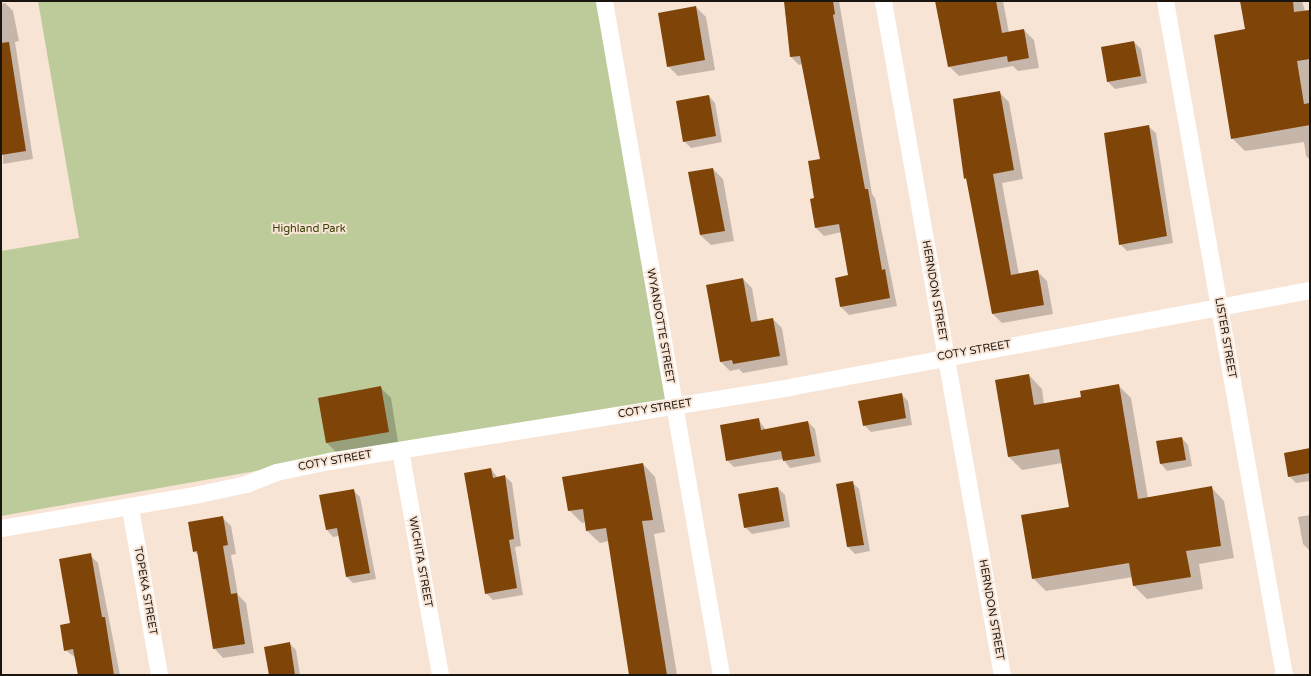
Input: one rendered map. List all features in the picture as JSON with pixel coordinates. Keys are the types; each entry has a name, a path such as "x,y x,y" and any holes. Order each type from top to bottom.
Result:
{"street":[{"name":"WYANDOTTE STREET","path":"604,1 721,675"},
{"name":"HERNDON STREET","path":"883,1 1002,675"},
{"name":"LISTER STREET","path":"1165,1 1284,675"},
{"name":"COTY STREET","path":"1,528 130,508 246,484 276,472 400,450 789,387 946,356 1310,290"},
{"name":"WICHITA STREET","path":"400,450 440,675"},
{"name":"TOPEKA STREET","path":"130,508 159,675"}],"green space":[{"name":"Highland Park","path":"38,1 597,1 669,402 391,447 1,516 1,251 79,238"}],"building":[{"path":"784,1 833,1 835,14 833,15 865,189 868,189 882,270 885,269 890,298 840,307 835,278 848,275 839,224 815,228 810,199 814,198 808,161 820,159 800,56 790,57"},
{"path":"935,1 996,1 1002,33 1024,29 1029,58 1008,62 1007,56 948,67"},
{"path":"1240,1 1293,1 1294,12 1310,10 1310,59 1297,61 1304,104 1310,103 1310,125 1231,139 1214,35 1245,29"},
{"path":"696,6 705,60 667,67 658,13"},
{"path":"1134,41 1141,76 1107,82 1101,47"},
{"path":"9,42 26,151 1,155 1,43"},
{"path":"1000,91 1014,170 993,174 1011,275 1038,270 1044,305 992,314 966,178 964,179 953,99"},
{"path":"709,95 716,136 683,142 676,101"},
{"path":"1149,125 1167,236 1119,245 1104,133"},
{"path":"713,168 725,231 700,235 688,172"},
{"path":"743,278 751,322 773,318 780,356 733,364 732,360 720,362 706,285"},
{"path":"1029,374 1034,405 1081,397 1080,391 1119,384 1138,499 1212,486 1221,546 1186,551 1191,577 1133,586 1129,563 1032,579 1021,515 1069,507 1059,449 1008,457 995,380"},
{"path":"381,386 389,432 326,443 318,398"},
{"path":"902,393 906,418 863,426 858,401"},
{"path":"759,418 761,430 808,421 815,456 783,461 781,451 726,461 720,425"},
{"path":"1182,437 1186,460 1160,464 1156,441"},
{"path":"1310,448 1310,473 1288,477 1284,453"},
{"path":"643,463 653,520 642,521 667,675 629,675 606,528 586,531 583,509 568,511 562,477"},
{"path":"491,468 493,478 505,475 514,539 509,540 517,588 485,594 464,473"},
{"path":"853,481 864,545 847,547 836,484"},
{"path":"778,487 784,521 744,528 738,494"},
{"path":"354,489 370,573 346,577 337,528 326,530 319,495"},
{"path":"223,516 228,545 223,546 231,594 237,593 245,644 213,649 197,551 193,552 188,522"},
{"path":"91,553 102,617 105,617 114,675 78,675 73,649 64,651 60,625 70,623 59,559"},
{"path":"290,642 295,675 269,675 264,647"}]}
